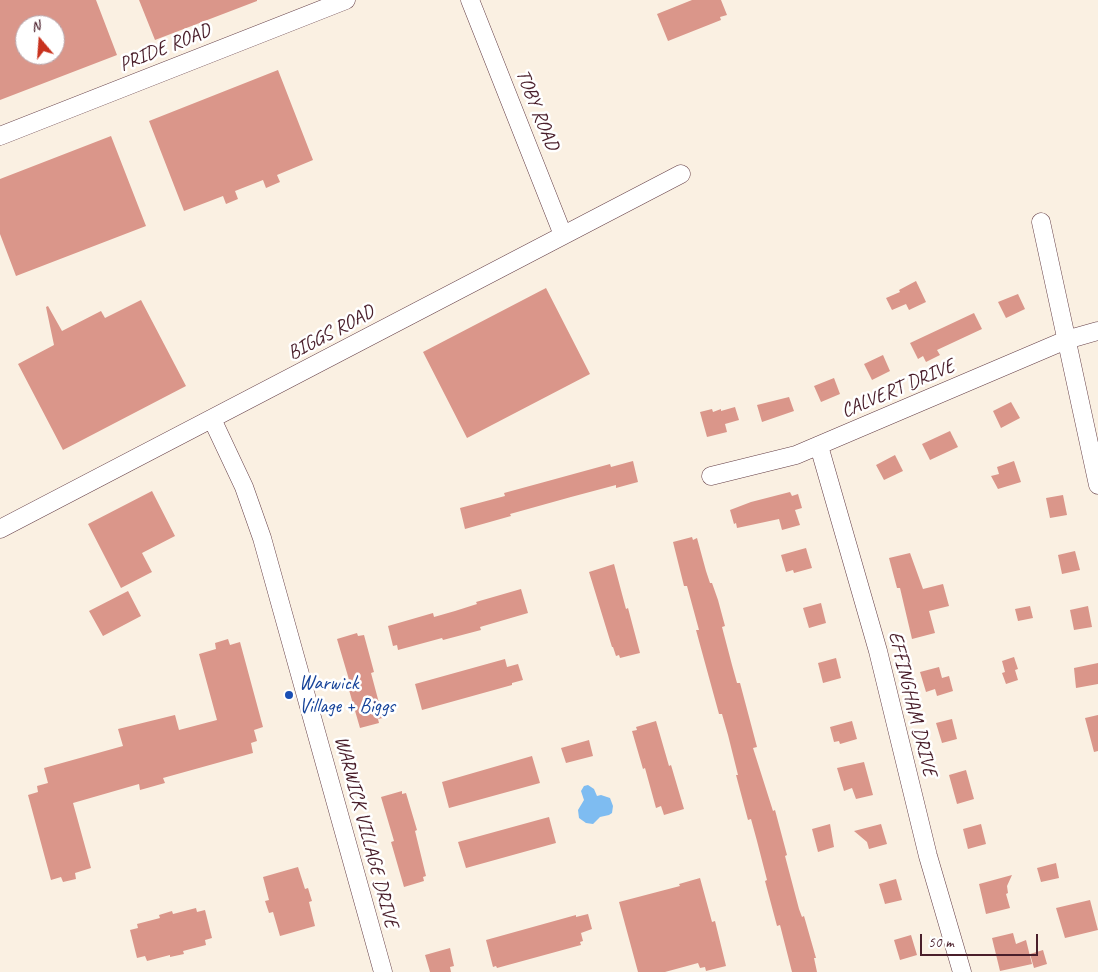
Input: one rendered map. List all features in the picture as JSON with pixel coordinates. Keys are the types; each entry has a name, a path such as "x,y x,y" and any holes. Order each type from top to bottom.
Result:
{"street":[{"name":"PRIDE ROAD","path":"0,136 346,0"},
{"name":"TOBY ROAD","path":"470,0 563,235"},
{"name":"BIGGS ROAD","path":"0,529 680,174"},
{"path":"1041,222 1098,485"},
{"name":"CALVERT DRIVE","path":"711,476 796,455 1066,340 1098,332"},
{"name":"WARWICK VILLAGE DRIVE","path":"212,419 244,487 262,538 383,972"},
{"name":"EFFINGHAM DRIVE","path":"818,446 878,651 928,856 962,972"}],"water":[{"path":"588,785 594,789 597,796 601,795 610,798 613,806 612,813 600,817 593,824 586,823 579,818 578,810 584,800 581,791 584,786"}],"building":[{"path":"0,0 96,0 117,55 0,100"},
{"path":"139,0 257,0 257,1 155,40"},
{"path":"692,0 721,0 727,15 720,17 721,20 668,41 657,14"},
{"path":"278,70 313,160 277,175 280,182 266,188 263,180 235,191 238,199 226,204 223,196 184,211 149,121"},
{"path":"111,136 146,226 16,276 0,234 0,179"},
{"path":"916,281 926,302 909,310 906,304 892,310 886,298 900,292 899,290"},
{"path":"546,288 590,374 467,438 423,352"},
{"path":"1018,294 1025,309 1006,318 998,302"},
{"path":"141,300 186,386 63,450 18,364 54,345 46,307 48,306 62,331 101,311 105,318"},
{"path":"974,313 982,329 937,350 940,355 926,362 923,356 918,359 910,343"},
{"path":"883,355 890,371 872,380 864,364"},
{"path":"834,378 840,394 821,402 814,386"},
{"path":"789,397 794,411 762,422 757,405"},
{"path":"1011,402 1020,418 1001,428 993,411"},
{"path":"735,407 739,420 725,424 727,432 707,437 700,412 712,409 713,412 721,409 721,411"},
{"path":"950,431 958,447 930,460 922,444"},
{"path":"895,455 903,471 884,480 876,465"},
{"path":"633,461 638,482 616,488 616,485 571,497 465,529 460,508 505,496 504,493 610,464 611,467"},
{"path":"1014,461 1021,482 998,489 991,476 999,474 997,467"},
{"path":"152,491 175,536 142,553 152,572 121,588 88,524"},
{"path":"790,492 792,496 798,494 802,508 795,510 800,525 782,530 779,519 737,528 736,523 734,524 730,510 751,502"},
{"path":"1063,495 1067,515 1050,518 1046,498"},
{"path":"692,537 693,540 697,538 710,583 712,583 718,600 725,626 722,627 732,665 737,683 740,683 757,747 753,748 773,811 775,810 799,909 802,917 804,916 816,958 814,958 817,972 792,972 780,925 777,926 757,841 751,819 748,820 728,735 722,714 719,714 696,630 699,630 687,586 684,586 673,542"},
{"path":"806,548 812,568 794,573 793,570 786,572 781,555"},
{"path":"1075,551 1080,570 1062,574 1058,555"},
{"path":"910,553 923,589 943,584 949,606 929,611 935,633 912,639 900,588 897,588 889,558"},
{"path":"614,564 640,653 620,658 619,655 616,656 612,647 589,572"},
{"path":"521,589 528,613 480,627 481,630 443,640 442,638 398,650 397,645 393,646 388,626 433,613 434,617"},
{"path":"128,591 141,616 103,636 89,611"},
{"path":"821,603 826,623 809,628 803,608"},
{"path":"1030,606 1033,618 1018,621 1015,609"},
{"path":"1088,606 1092,627 1074,630 1070,610"},
{"path":"357,633 358,636 364,635 374,672 371,673 383,718 378,719 379,723 360,728 347,683 350,683 337,639"},
{"path":"228,639 230,645 240,642 263,727 254,730 257,741 251,743 253,753 163,778 165,783 140,790 139,784 73,803 91,868 75,873 76,879 63,882 61,877 51,880 28,795 38,792 37,786 48,783 44,768 123,746 118,729 175,715 179,730 217,720 199,654 216,649 215,643"},
{"path":"1014,657 1018,669 1015,670 1018,680 1006,684 1002,673 1005,672 1002,661"},
{"path":"836,658 841,678 823,683 818,663"},
{"path":"505,659 507,667 518,664 523,680 512,683 512,685 422,710 415,684"},
{"path":"1098,663 1098,684 1076,688 1074,668"},
{"path":"939,667 942,678 949,676 953,691 937,696 935,689 926,692 920,672"},
{"path":"1098,715 1098,751 1094,752 1085,718"},
{"path":"952,719 957,739 942,743 936,723"},
{"path":"656,721 684,809 664,815 661,806 656,808 632,731 637,730 636,727"},
{"path":"852,721 857,739 840,744 839,741 834,742 830,727"},
{"path":"589,740 593,756 566,763 561,748"},
{"path":"532,756 540,783 449,808 442,782"},
{"path":"864,762 873,795 856,799 852,788 844,791 837,768"},
{"path":"966,770 974,799 957,804 949,775"},
{"path":"402,791 402,794 406,793 417,830 415,831 426,876 423,877 424,881 404,887 391,842 394,841 381,797"},
{"path":"549,817 556,843 466,868 458,842"},
{"path":"830,824 834,847 818,852 812,829"},
{"path":"881,824 887,844 869,849 867,842 854,831"},
{"path":"981,824 986,844 968,849 963,829"},
{"path":"1056,863 1059,878 1041,882 1037,868"},
{"path":"298,867 305,889 308,888 312,901 309,902 315,926 280,936 273,912 269,913 265,901 269,900 263,877"},
{"path":"1012,875 1007,886 1008,893 1006,894 1010,908 986,914 979,884"},
{"path":"700,878 712,922 715,921 726,966 706,971 705,967 700,968 698,963 665,972 638,972 619,902 680,886 679,884"},
{"path":"896,879 902,900 885,904 879,884"},
{"path":"1090,900 1098,930 1065,938 1056,908"},
{"path":"196,908 197,912 205,910 212,938 205,940 206,945 183,951 184,954 170,957 170,955 147,961 145,956 137,958 130,930 138,928 137,924 160,918 159,915 172,911 173,914"},
{"path":"588,914 592,929 581,933 583,941 580,942 581,945 497,968 496,966 493,967 486,940 576,915 576,917"},
{"path":"1013,933 1016,944 1026,940 1032,964 1000,971 992,938"},
{"path":"911,935 917,955 900,960 894,940"},
{"path":"450,948 454,966 450,967 451,972 430,972 425,955"},
{"path":"1043,950 1047,964 1034,968 1030,954"}],"place":[{"name":"Warwick Village + Biggs","path":"289,695"}]}
